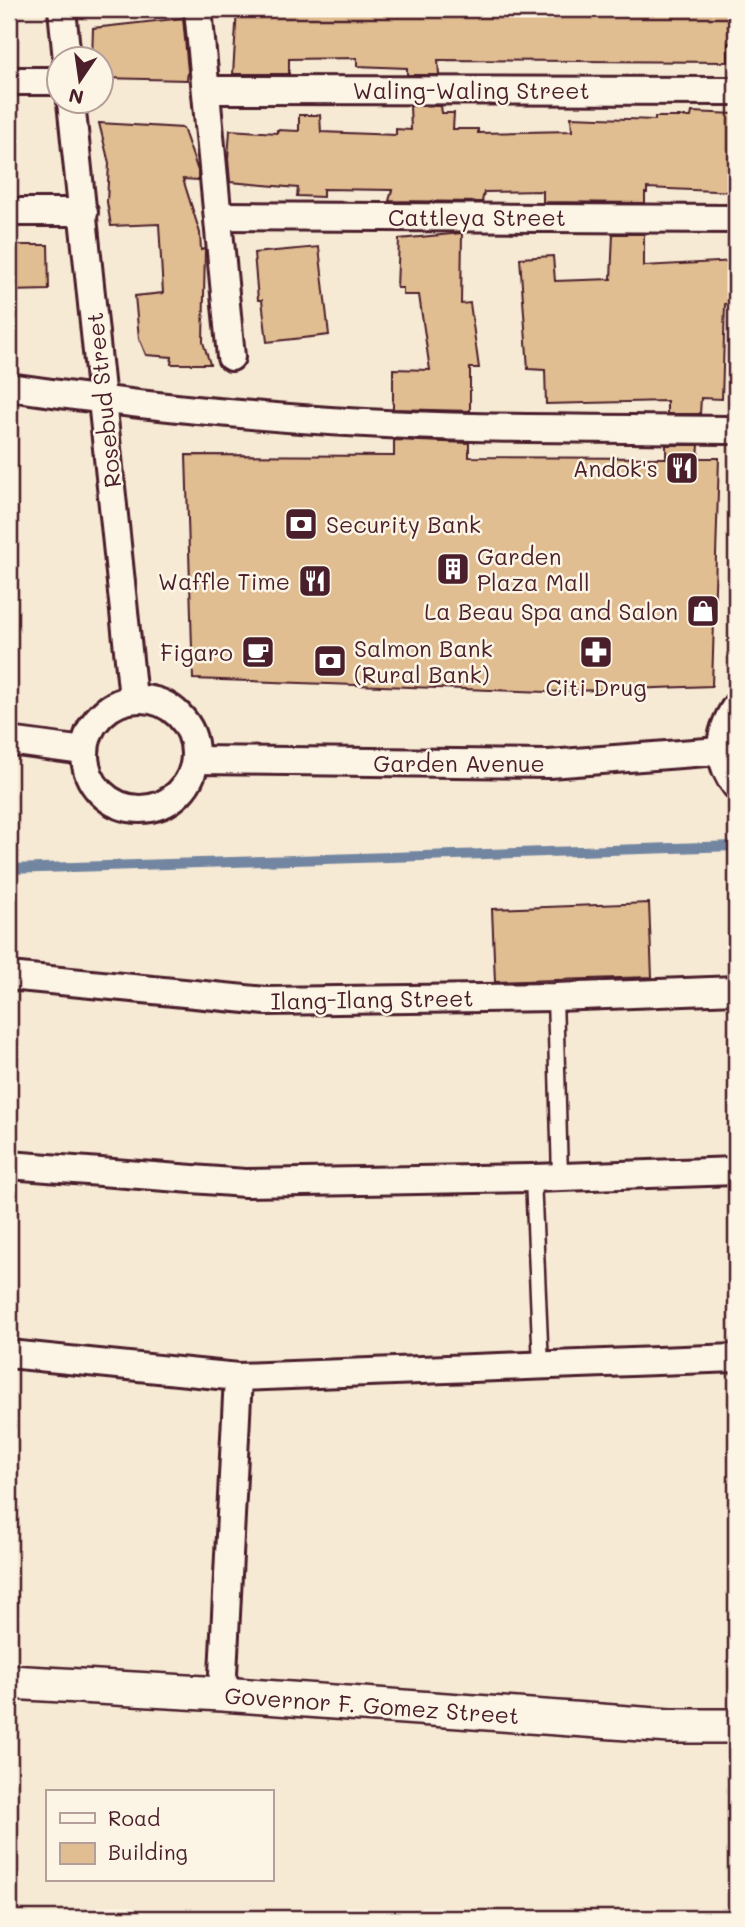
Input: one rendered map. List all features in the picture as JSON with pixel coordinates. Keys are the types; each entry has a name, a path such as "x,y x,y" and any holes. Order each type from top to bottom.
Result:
{"street":[{"path":"62,9 66,46"},
{"path":"198,9 231,356"},
{"path":"9,81 46,81"},
{"name":"Waling-Waling Street","path":"206,90 736,90"},
{"name":"Rosebud Street","path":"73,116 133,698"},
{"path":"9,212 84,212"},
{"name":"Cattleya Street","path":"218,216 736,219"},
{"path":"9,387 103,401 331,421 455,426 736,430"},
{"path":"133,698 158,700 180,713 194,734 197,760 190,780 177,797 157,807 136,809 116,804 98,791 88,772 84,751 89,732 99,716 114,704 133,698"},
{"path":"736,706 725,723 720,751 727,775 736,786"},
{"path":"9,741 84,751"},
{"name":"Garden Avenue","path":"197,760 549,764 720,751"},
{"name":"Ilang-Ilang Street","path":"9,976 266,1001 555,997 736,990"},
{"path":"9,1165 245,1183 736,1171"},
{"path":"9,1354 238,1377 736,1358"},
{"path":"222,1694 238,1377"},
{"name":"Governor F. Gomez Street","path":"9,1682 222,1694 656,1725 736,1726"}],"lane":[{"path":"555,997 560,1176"},
{"path":"533,1178 541,1366"}],"building":[{"path":"237,9 736,9 736,44 728,43 728,62 438,60 439,75 407,75 407,68 357,66 357,58 289,59 289,74 233,74"},
{"path":"183,18 187,80 116,78 116,46 92,46 93,28"},
{"path":"410,106 441,106 442,113 454,113 453,129 478,129 478,133 572,131 571,117 655,120 655,117 691,117 692,112 736,114 736,192 647,188 645,203 543,202 543,191 484,192 482,202 389,201 392,190 323,189 323,197 297,196 298,188 230,182 230,130 277,133 277,130 299,131 299,115 320,115 321,132 396,135 396,129 411,130"},
{"path":"99,123 183,128 198,171 198,180 183,179 200,233 201,250 205,249 203,342 210,364 171,364 172,357 146,355 139,338 135,296 163,293 159,224 111,226 107,202 109,163"},
{"path":"462,233 461,304 470,303 479,368 470,368 470,411 393,409 393,369 430,370 419,295 403,295 403,288 397,288 399,239"},
{"path":"613,234 644,234 644,266 736,261 736,302 725,304 722,399 701,398 700,414 667,414 667,401 546,404 545,370 528,369 520,258 553,256 555,281 611,279"},
{"path":"9,245 48,245 49,290 9,291"},
{"path":"319,247 329,335 267,342 262,300 258,300 254,253"},
{"name":"Garden Plaza Mall","path":"394,440 469,443 469,457 666,458 666,445 699,445 698,458 719,458 712,686 546,692 193,679 186,455 394,456"},
{"path":"649,903 652,977 495,982 492,909"}],"waterway":[{"path":"9,869 736,846"}],"place":[{"name":"Andok's","path":"682,468"},
{"name":"Security Bank","path":"301,524"},
{"name":"Garden Plaza Mall","path":"453,569"},
{"name":"Waffle Time","path":"315,581"},
{"name":"La Beau Spa and Salon","path":"703,611"},
{"name":"Figaro","path":"258,652"},
{"name":"Citi Drug","path":"596,652"},
{"name":"Salmon Bank (Rural Bank)","path":"330,661"}]}
